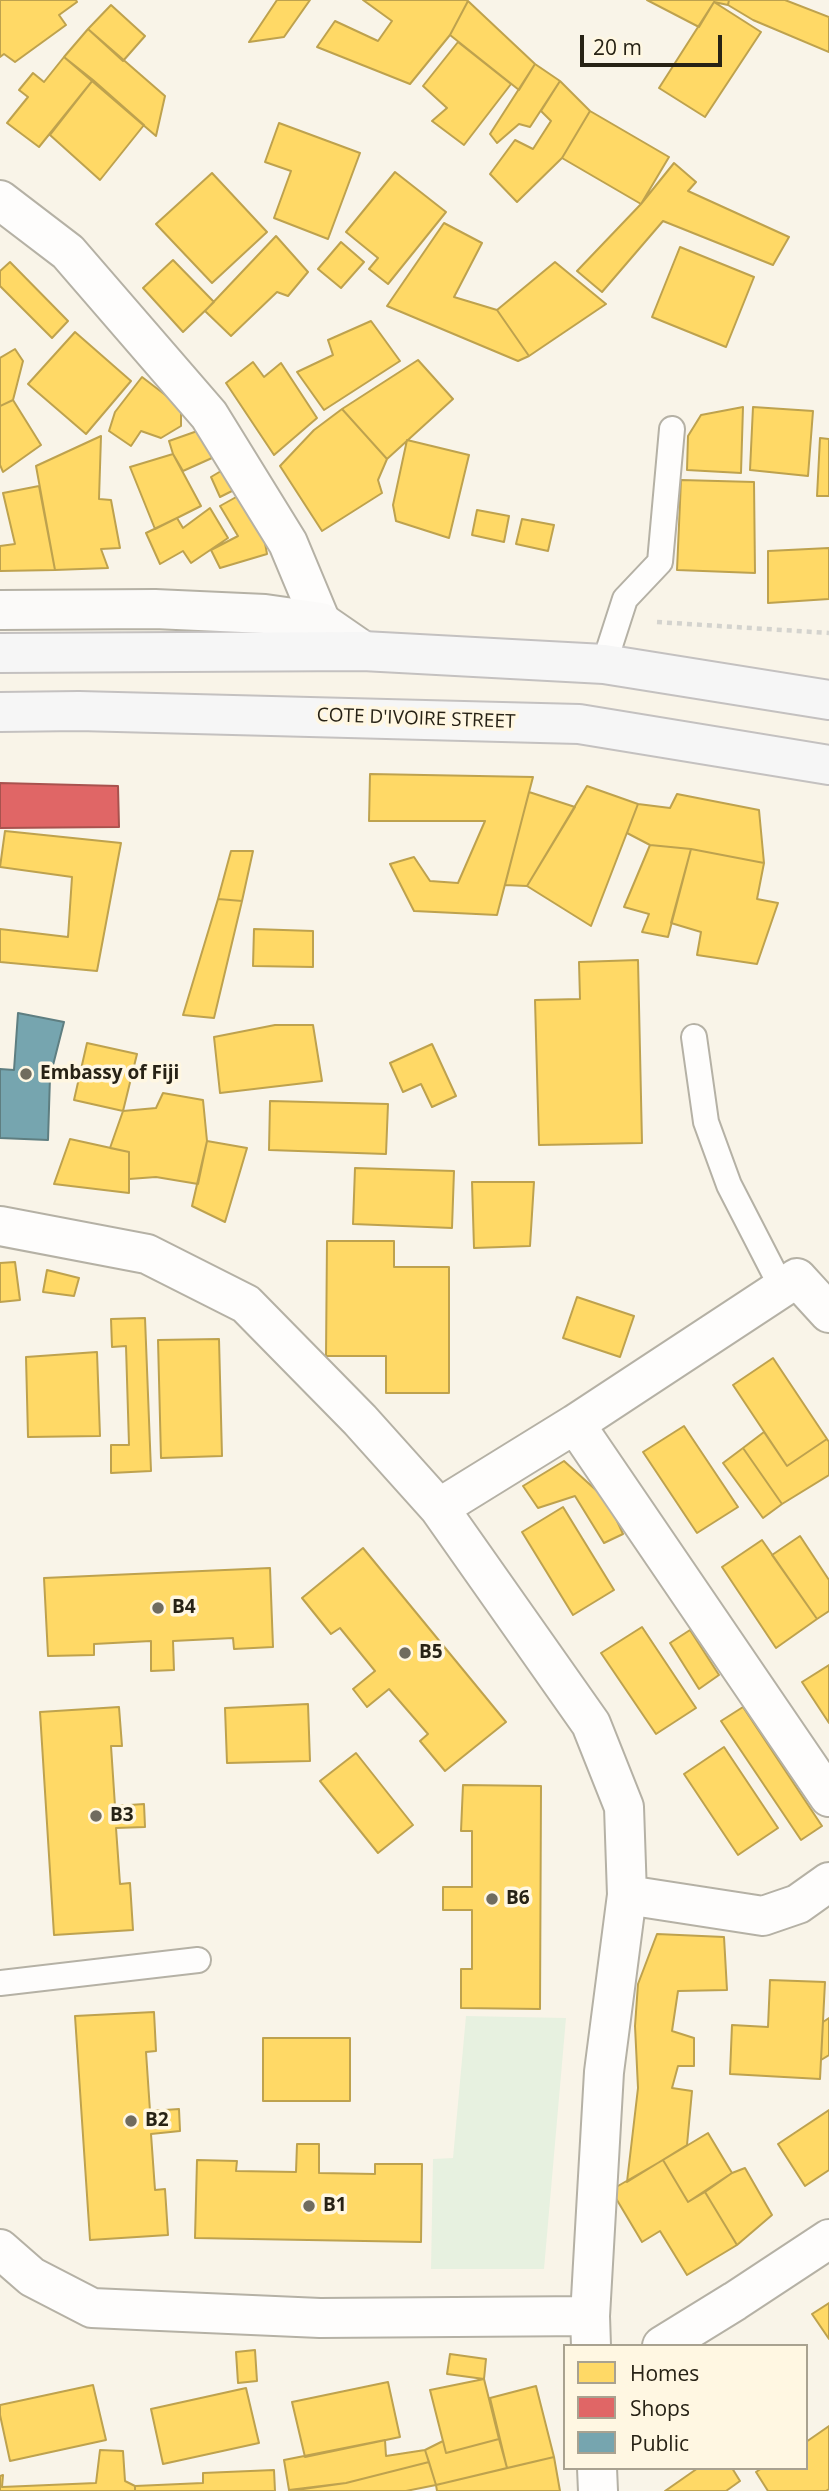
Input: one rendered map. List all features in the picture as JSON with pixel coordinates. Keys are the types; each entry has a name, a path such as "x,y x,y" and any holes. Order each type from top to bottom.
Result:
{"main road":[{"path":"0,610 155,609 265,614 321,621 363,651"},
{"path":"0,653 363,651 604,664 813,697"},
{"name":"COTE D'IVOIRE STREET","path":"0,712 79,710 579,724 812,762"}],"street":[{"path":"0,200 68,252 209,415 288,543 321,621"},
{"path":"0,1226 147,1254 246,1304 360,1420 439,1507 591,1724 624,1807 627,1895 604,2072 591,2331 92,2308 32,2277 0,2249"},
{"path":"439,1507 575,1424 797,1278 829,1313"},
{"path":"575,1424 829,1797"},
{"path":"627,1895 763,1916 798,1905 829,1882"},
{"path":"665,2344 829,2239"},
{"path":"597,2470 598,2491"}],"lane":[{"path":"604,664 625,599 660,562 672,429"},
{"path":"694,1037 706,1122 729,1185 782,1288"},
{"path":"0,1983 198,1960"}],"path":[{"path":"618,619 829,634"}],"green space":[{"path":"466,2016 566,2018 544,2269 431,2269 433,2159 453,2158"}],"building: Homes":[{"path":"0,0 77,2 59,15 66,25 15,62 4,54 0,57"},
{"path":"277,0 310,0 284,37 249,42"},
{"path":"363,0 468,1 450,35 410,84 317,47 335,21 378,41 392,21"},
{"path":"647,0 729,0 728,5 714,2 699,27"},
{"path":"729,0 785,0 829,17 829,52 753,20 728,5"},
{"path":"468,1 535,64 519,90 450,35"},
{"path":"714,2 761,32 705,117 659,88"},
{"path":"111,5 145,36 123,61 88,29"},
{"path":"88,29 165,96 156,136 64,57"},
{"path":"458,42 511,84 464,145 432,121 447,108 423,86"},
{"path":"64,57 93,80 39,147 7,123 28,97 19,90 33,73 44,82"},
{"path":"535,64 560,81 530,127 519,124 497,143 490,134"},
{"path":"93,80 144,125 100,180 50,135"},
{"path":"560,81 590,111 562,158 517,202 490,174 515,140 533,149 551,121 541,111"},
{"path":"590,111 669,157 641,204 562,158"},
{"path":"279,123 360,153 328,239 274,218 291,171 265,162"},
{"path":"674,163 696,182 688,191 789,237 773,265 663,221 602,292 577,271 641,204"},
{"path":"395,172 446,212 388,284 369,269 378,258 346,232"},
{"path":"212,173 267,232 212,283 156,224"},
{"path":"444,223 482,243 454,297 497,310 529,356 518,361 387,306"},
{"path":"276,236 308,272 288,296 277,292 231,336 205,311"},
{"path":"341,242 364,262 341,288 318,269"},
{"path":"680,247 754,277 726,347 652,317"},
{"path":"173,260 214,302 183,332 143,288"},
{"path":"10,262 68,321 52,338 0,286 0,271"},
{"path":"555,262 606,304 529,356 497,310"},
{"path":"371,321 400,361 324,410 297,372 333,355 328,340"},
{"path":"75,332 131,381 86,434 28,384"},
{"path":"15,349 23,361 13,400 0,406 0,358"},
{"path":"418,360 453,399 387,459 342,409"},
{"path":"253,362 264,377 281,363 317,418 274,455 226,383"},
{"path":"142,377 181,407 181,426 161,438 141,431 131,446 109,431 115,412"},
{"path":"13,400 41,445 3,472 0,465 0,406"},
{"path":"743,407 741,473 687,470 688,436 701,415"},
{"path":"753,407 813,411 808,476 750,470"},
{"path":"342,409 387,459 378,480 382,493 322,531 280,466 314,430"},
{"path":"203,429 212,458 183,471 169,441"},
{"path":"101,436 99,499 111,500 120,548 101,549 108,568 55,570 36,466"},
{"path":"820,438 829,439 829,496 817,496"},
{"path":"407,440 469,455 449,538 396,521 393,505"},
{"path":"173,454 201,506 155,529 130,467"},
{"path":"226,468 234,490 220,497 211,477"},
{"path":"681,480 754,482 755,573 677,570"},
{"path":"39,486 55,570 0,571 0,546 15,544 3,493"},
{"path":"238,496 252,522 262,518 274,537 265,543 267,554 220,568 211,550 238,536 220,506"},
{"path":"210,508 228,538 191,563 183,551 160,564 146,533 177,518 183,528"},
{"path":"477,510 509,516 504,542 472,535"},
{"path":"522,519 554,525 548,551 516,544"},
{"path":"829,548 829,599 768,603 768,551"},
{"path":"370,774 533,777 497,915 414,911 390,864 414,857 430,881 458,883 485,821 369,821"},
{"path":"587,786 638,804 591,926 527,886"},
{"path":"529,792 575,807 527,886 505,885"},
{"path":"677,794 759,810 764,863 691,849 650,845 627,833 638,804 670,808"},
{"path":"5,831 121,843 97,971 0,962 0,929 68,937 72,877 0,867"},
{"path":"650,845 691,849 668,937 642,932 649,914 624,907"},
{"path":"691,849 764,863 757,899 778,903 757,964 697,955 701,932 671,923"},
{"path":"231,851 253,851 242,901 218,899"},
{"path":"218,899 242,901 214,1018 183,1015"},
{"path":"254,929 313,931 313,967 253,966"},
{"path":"638,960 642,1143 539,1145 535,1000 580,999 579,962"},
{"path":"275,1025 313,1025 322,1081 220,1093 214,1037"},
{"path":"87,1043 137,1054 123,1111 74,1100"},
{"path":"432,1044 456,1096 432,1107 421,1084 403,1092 390,1063"},
{"path":"163,1093 203,1100 207,1141 198,1184 156,1177 129,1179 129,1152 110,1148 123,1111 156,1108"},
{"path":"270,1101 388,1104 386,1154 269,1150"},
{"path":"70,1139 129,1152 129,1193 54,1184"},
{"path":"207,1141 247,1148 225,1222 192,1206"},
{"path":"355,1168 454,1171 452,1228 353,1224"},
{"path":"472,1182 534,1182 530,1246 474,1248"},
{"path":"327,1241 394,1241 394,1267 449,1267 449,1393 386,1393 386,1356 326,1356"},
{"path":"15,1262 20,1300 0,1302 0,1263"},
{"path":"47,1270 79,1278 74,1296 43,1292"},
{"path":"577,1297 634,1316 620,1357 563,1338"},
{"path":"145,1318 151,1471 111,1473 111,1445 129,1445 126,1346 112,1347 111,1319"},
{"path":"219,1339 222,1456 161,1458 158,1340"},
{"path":"97,1352 100,1436 28,1437 26,1357"},
{"path":"773,1358 827,1439 787,1466 733,1385"},
{"path":"684,1426 738,1507 697,1533 643,1452"},
{"path":"764,1432 787,1466 827,1439 829,1475 782,1504 743,1448"},
{"path":"743,1448 782,1504 763,1518 723,1463"},
{"path":"564,1461 608,1501 623,1534 604,1543 575,1496 538,1508 523,1486"},
{"path":"563,1507 614,1590 573,1615 522,1532"},
{"path":"800,1536 829,1580 829,1611 817,1619 772,1555"},
{"path":"762,1540 817,1619 776,1648 722,1567"},
{"name":"B5","path":"363,1548 506,1722 445,1771 420,1741 428,1734 389,1689 367,1707 353,1689 375,1671 340,1628 331,1634 302,1598"},
{"name":"B4","path":"270,1568 273,1647 234,1649 233,1638 173,1641 174,1670 151,1671 151,1641 94,1644 94,1655 48,1656 44,1578"},
{"path":"642,1627 696,1708 656,1734 601,1653"},
{"path":"690,1630 719,1675 699,1689 670,1643"},
{"path":"829,1665 829,1723 802,1682"},
{"path":"308,1704 310,1761 227,1763 225,1708"},
{"name":"B3","path":"119,1707 122,1746 111,1746 115,1806 144,1804 145,1827 116,1828 120,1884 130,1883 133,1930 54,1935 40,1712"},
{"path":"743,1707 822,1826 801,1840 721,1721"},
{"path":"724,1747 778,1828 738,1855 684,1774"},
{"path":"356,1753 413,1825 378,1853 320,1781"},
{"name":"B6","path":"463,1785 541,1786 540,2009 461,2008 461,1969 472,1969 472,1910 443,1910 443,1887 472,1887 472,1831 461,1831"},
{"path":"657,1934 724,1937 727,1990 678,1991 672,2031 694,2038 694,2066 678,2066 672,2088 692,2091 687,2145 627,2182 638,2088 635,2026 638,1984"},
{"path":"770,1980 825,1982 820,2079 730,2074 732,2025 768,2027"},
{"name":"B2","path":"154,2012 156,2051 146,2052 150,2111 179,2109 180,2131 151,2134 155,2190 165,2189 168,2235 90,2240 75,2016"},
{"path":"829,2018 829,2055 821,2060 823,2022"},
{"path":"263,2038 350,2038 350,2101 263,2101"},
{"path":"829,2110 829,2170 805,2186 778,2144"},
{"path":"708,2133 732,2173 688,2202 663,2160"},
{"name":"B1","path":"297,2144 319,2144 319,2173 375,2174 375,2164 422,2164 421,2242 195,2238 197,2160 237,2161 236,2171 296,2172"},
{"path":"663,2160 688,2202 705,2192 737,2245 687,2275 660,2231 642,2242 611,2190"},
{"path":"745,2168 772,2215 737,2245 705,2192 732,2173"},
{"path":"829,2303 829,2339 812,2314"},
{"path":"255,2350 257,2381 238,2383 236,2352"},
{"path":"450,2354 486,2359 484,2379 447,2374"},
{"path":"484,2379 499,2439 446,2453 430,2390"},
{"path":"388,2382 400,2437 305,2457 292,2402"},
{"path":"93,2385 106,2440 10,2461 0,2405"},
{"path":"536,2386 554,2457 507,2468 490,2398"},
{"path":"246,2388 259,2443 163,2464 151,2409"},
{"path":"829,2426 829,2489 768,2491 756,2472 808,2470 808,2441"},
{"path":"499,2439 507,2468 436,2485 425,2450 443,2441 446,2453"},
{"path":"385,2440 386,2456 425,2450 429,2462 346,2483 289,2490 284,2460"},
{"path":"100,2450 123,2451 125,2481 135,2486 135,2491 0,2491 0,2476 3,2475 2,2487 96,2483"},
{"path":"554,2457 560,2491 437,2491 436,2485"},
{"path":"429,2462 436,2485 406,2491 289,2491 346,2483"},
{"path":"274,2470 275,2491 135,2491 135,2486 203,2483 203,2473"},
{"path":"695,2470 733,2470 740,2481 726,2491 665,2491"}],"building: Shops":[{"path":"0,783 118,786 119,827 0,828"}],"building: Public":[{"name":"Embassy of Fiji","path":"18,1013 64,1022 50,1077 48,1140 0,1138 0,1069 14,1070"}],"place":[{"name":"Embassy of Fiji","path":"26,1074"},
{"name":"B4","path":"158,1608"},
{"name":"B5","path":"405,1653"},
{"name":"B3","path":"96,1816"},
{"name":"B6","path":"492,1899"},
{"name":"B2","path":"131,2121"},
{"name":"B1","path":"309,2206"}]}
